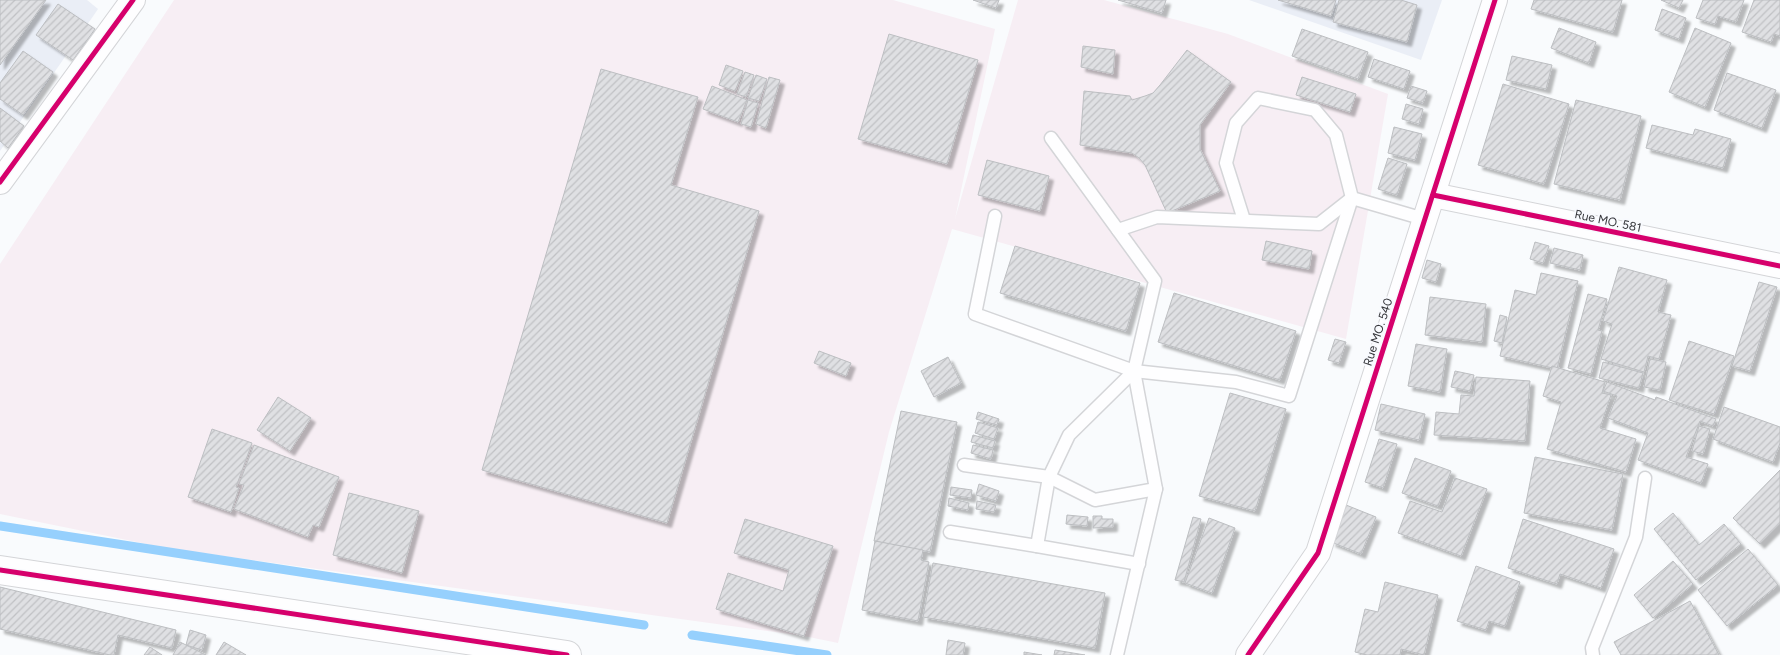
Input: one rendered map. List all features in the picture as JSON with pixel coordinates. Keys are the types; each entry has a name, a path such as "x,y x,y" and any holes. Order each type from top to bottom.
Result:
{"street":[{"path":"0,182 133,0"},
{"name":"Rue MO. 540","path":"1248,655 1318,553 1495,0"},
{"name":"Rue MO. 581","path":"1433,195 1780,266"},
{"path":"0,570 566,655"}],"lane":[{"path":"995,216 976,314 1134,371 1236,382 1289,396 1352,198 1336,135 1315,110 1258,98 1236,122 1226,163 1244,220"},
{"path":"1051,138 1155,281 1134,371 1156,489 1117,655"},
{"path":"1118,230 1157,216 1319,224 1352,198"},
{"path":"1352,198 1424,219"},
{"path":"1037,546 1049,477 1069,435 1134,371"},
{"path":"964,465 1049,477 1095,500 1156,489"},
{"path":"1593,655 1592,648 1636,537 1645,478"},
{"path":"950,532 1139,564"}],"shaded area":[{"path":"0,0 87,0 98,9 0,151"},
{"path":"174,0 893,0 995,29 955,219 1018,0 1104,0 1228,34 1388,94 1346,339 952,229 889,432 838,643 804,636 166,548 0,514 0,264"},
{"path":"1249,0 1442,0 1421,60"}],"building":[{"path":"0,0 46,0 0,65"},
{"path":"973,0 999,0 996,8"},
{"path":"1118,0 1166,0 1162,13"},
{"path":"1278,0 1336,0 1331,16"},
{"path":"1339,0 1401,0 1417,5 1407,42 1333,22"},
{"path":"1534,0 1622,0 1613,32 1531,9"},
{"path":"1661,0 1683,0 1679,8"},
{"path":"1703,0 1744,0 1736,22 1718,16 1715,24 1696,18"},
{"path":"1754,0 1780,0 1780,36 1774,34 1771,42 1742,32"},
{"path":"58,4 95,29 73,60 36,35"},
{"path":"1662,9 1686,18 1679,39 1655,30"},
{"path":"1559,28 1596,42 1589,63 1551,48"},
{"path":"1695,28 1731,43 1705,107 1669,92"},
{"path":"1302,29 1368,52 1358,79 1292,56"},
{"path":"889,34 978,60 947,164 858,139"},
{"path":"1083,46 1115,50 1113,74 1081,67"},
{"path":"1187,50 1231,82 1200,125 1200,149 1220,191 1167,213 1145,165 1139,158 1132,153 1080,145 1084,91 1130,96 1132,100 1153,93"},
{"path":"23,51 53,72 23,115 0,99 0,83"},
{"path":"1512,56 1552,65 1546,89 1506,80"},
{"path":"1374,59 1410,71 1404,89 1368,77"},
{"path":"726,65 743,71 735,91 719,85"},
{"path":"601,69 698,97 671,185 759,211 667,523 482,470"},
{"path":"745,72 754,75 746,97 737,94"},
{"path":"1727,73 1776,90 1762,128 1714,110"},
{"path":"756,75 767,79 759,101 748,98"},
{"path":"769,77 780,80 766,128 756,124"},
{"path":"1302,77 1356,94 1350,112 1296,95"},
{"path":"1503,84 1569,104 1544,184 1478,165"},
{"path":"712,86 747,100 738,122 703,109"},
{"path":"1411,86 1427,91 1423,103 1407,98"},
{"path":"748,100 758,103 751,127 741,124"},
{"path":"1576,100 1641,116 1620,200 1554,184"},
{"path":"1406,104 1423,109 1419,124 1402,119"},
{"path":"0,108 24,126 8,148 0,141"},
{"path":"1652,125 1693,135 1695,129 1731,139 1723,168 1646,148"},
{"path":"1394,127 1422,134 1415,160 1388,153"},
{"path":"1388,158 1407,164 1397,195 1378,189"},
{"path":"987,160 1049,176 1040,211 978,195"},
{"path":"1266,241 1312,251 1309,269 1262,260"},
{"path":"1535,242 1549,246 1543,263 1530,259"},
{"path":"1015,246 1140,283 1126,331 1000,293"},
{"path":"1554,248 1583,255 1580,270 1550,263"},
{"path":"1427,260 1441,264 1436,282 1422,278"},
{"path":"1619,267 1667,280 1658,312 1671,315 1659,359 1648,356 1644,372 1601,359 1612,324 1603,321"},
{"path":"1541,273 1578,281 1557,369 1500,356 1515,290 1536,295"},
{"path":"1759,282 1777,287 1750,371 1732,366"},
{"path":"1174,293 1296,331 1280,380 1158,342"},
{"path":"1588,294 1607,299 1598,330 1602,331 1591,374 1568,368"},
{"path":"1430,297 1486,304 1482,342 1425,335"},
{"path":"1500,315 1507,317 1502,343 1494,341"},
{"path":"1335,339 1346,342 1339,363 1328,360"},
{"path":"1689,341 1734,356 1714,414 1669,400"},
{"path":"1416,344 1447,349 1440,392 1408,386"},
{"path":"819,351 851,363 846,376 814,363"},
{"path":"948,357 961,383 934,397 921,371"},
{"path":"1650,359 1666,362 1660,390 1644,387"},
{"path":"1603,362 1643,373 1639,388 1599,378"},
{"path":"1552,366 1605,382 1602,393 1611,395 1600,428 1636,439 1626,472 1547,449 1561,402 1543,396"},
{"path":"1455,371 1474,375 1470,391 1451,387"},
{"path":"1476,377 1530,381 1525,441 1434,435 1436,412 1459,414 1461,395 1474,396"},
{"path":"1607,382 1655,400 1656,397 1716,419 1713,426 1700,421 1686,457 1708,464 1701,483 1638,460 1648,433 1608,418 1617,396 1603,391"},
{"path":"1230,393 1286,409 1255,511 1199,496"},
{"path":"278,397 311,418 290,451 257,430"},
{"path":"1381,404 1425,414 1419,440 1375,430"},
{"path":"1724,407 1780,427 1780,443 1773,462 1713,439"},
{"path":"901,411 957,422 930,552 874,541"},
{"path":"978,412 999,419 997,425 976,419"},
{"path":"978,422 998,428 994,439 975,433"},
{"path":"1699,426 1710,429 1703,454 1692,451"},
{"path":"212,429 252,443 236,487 239,488 231,512 188,497"},
{"path":"973,435 995,441 993,448 971,442"},
{"path":"1379,439 1397,444 1383,488 1365,482"},
{"path":"254,445 339,477 319,527 313,525 308,537 234,509 244,485 239,484"},
{"path":"973,445 993,450 991,459 971,453"},
{"path":"1535,457 1623,474 1612,530 1524,513"},
{"path":"1415,458 1451,471 1438,506 1402,493"},
{"path":"1780,470 1780,524 1760,544 1733,518"},
{"path":"1455,478 1487,489 1461,556 1398,533 1410,501 1442,512"},
{"path":"979,484 999,491 996,501 976,495"},
{"path":"951,487 972,490 971,498 950,495"},
{"path":"349,493 419,511 402,573 333,555"},
{"path":"949,498 969,503 968,510 948,506"},
{"path":"977,501 996,505 994,512 976,509"},
{"path":"1346,505 1376,517 1361,554 1331,542"},
{"path":"1673,513 1699,545 1724,524 1741,544 1696,580 1654,529"},
{"path":"1067,515 1088,517 1087,526 1066,524"},
{"path":"1093,516 1102,516 1102,519 1113,519 1113,527 1093,528"},
{"path":"1193,517 1201,519 1184,582 1175,580"},
{"path":"1209,518 1235,528 1212,593 1185,583"},
{"path":"745,519 833,546 804,636 716,609 728,573 783,591 789,570 734,553"},
{"path":"1523,519 1614,549 1601,588 1560,574 1557,584 1508,568"},
{"path":"875,541 923,550 921,560 929,562 918,621 862,610"},
{"path":"1748,549 1778,585 1727,626 1698,590"},
{"path":"1673,561 1693,584 1653,618 1634,595"},
{"path":"933,563 1105,593 1095,648 923,617"},
{"path":"1476,566 1520,582 1505,626 1489,621 1486,630 1457,621"},
{"path":"1385,582 1438,595 1424,655 1401,649 1400,655 1367,655 1355,652 1365,609 1378,612"},
{"path":"0,587 176,630 172,648 118,635 114,655 110,655 0,629"},
{"path":"1690,601 1719,655 1621,655 1614,642"},
{"path":"190,630 206,635 202,650 186,645"},
{"path":"948,640 965,643 963,655 946,655"},
{"path":"180,642 206,655 173,655"},
{"path":"224,642 246,655 216,655"},
{"path":"150,647 162,655 144,655"},
{"path":"1055,650 1085,655 1054,655"},
{"path":"1024,652 1042,655 1024,655"}],"waterway":[{"path":"0,526 644,625"},
{"path":"692,635 827,655"}],"cycle path":[{"path":"0,182 133,0"},
{"path":"1248,655 1318,553 1495,0"},
{"path":"1433,195 1780,266"},
{"path":"0,570 567,655"}]}
